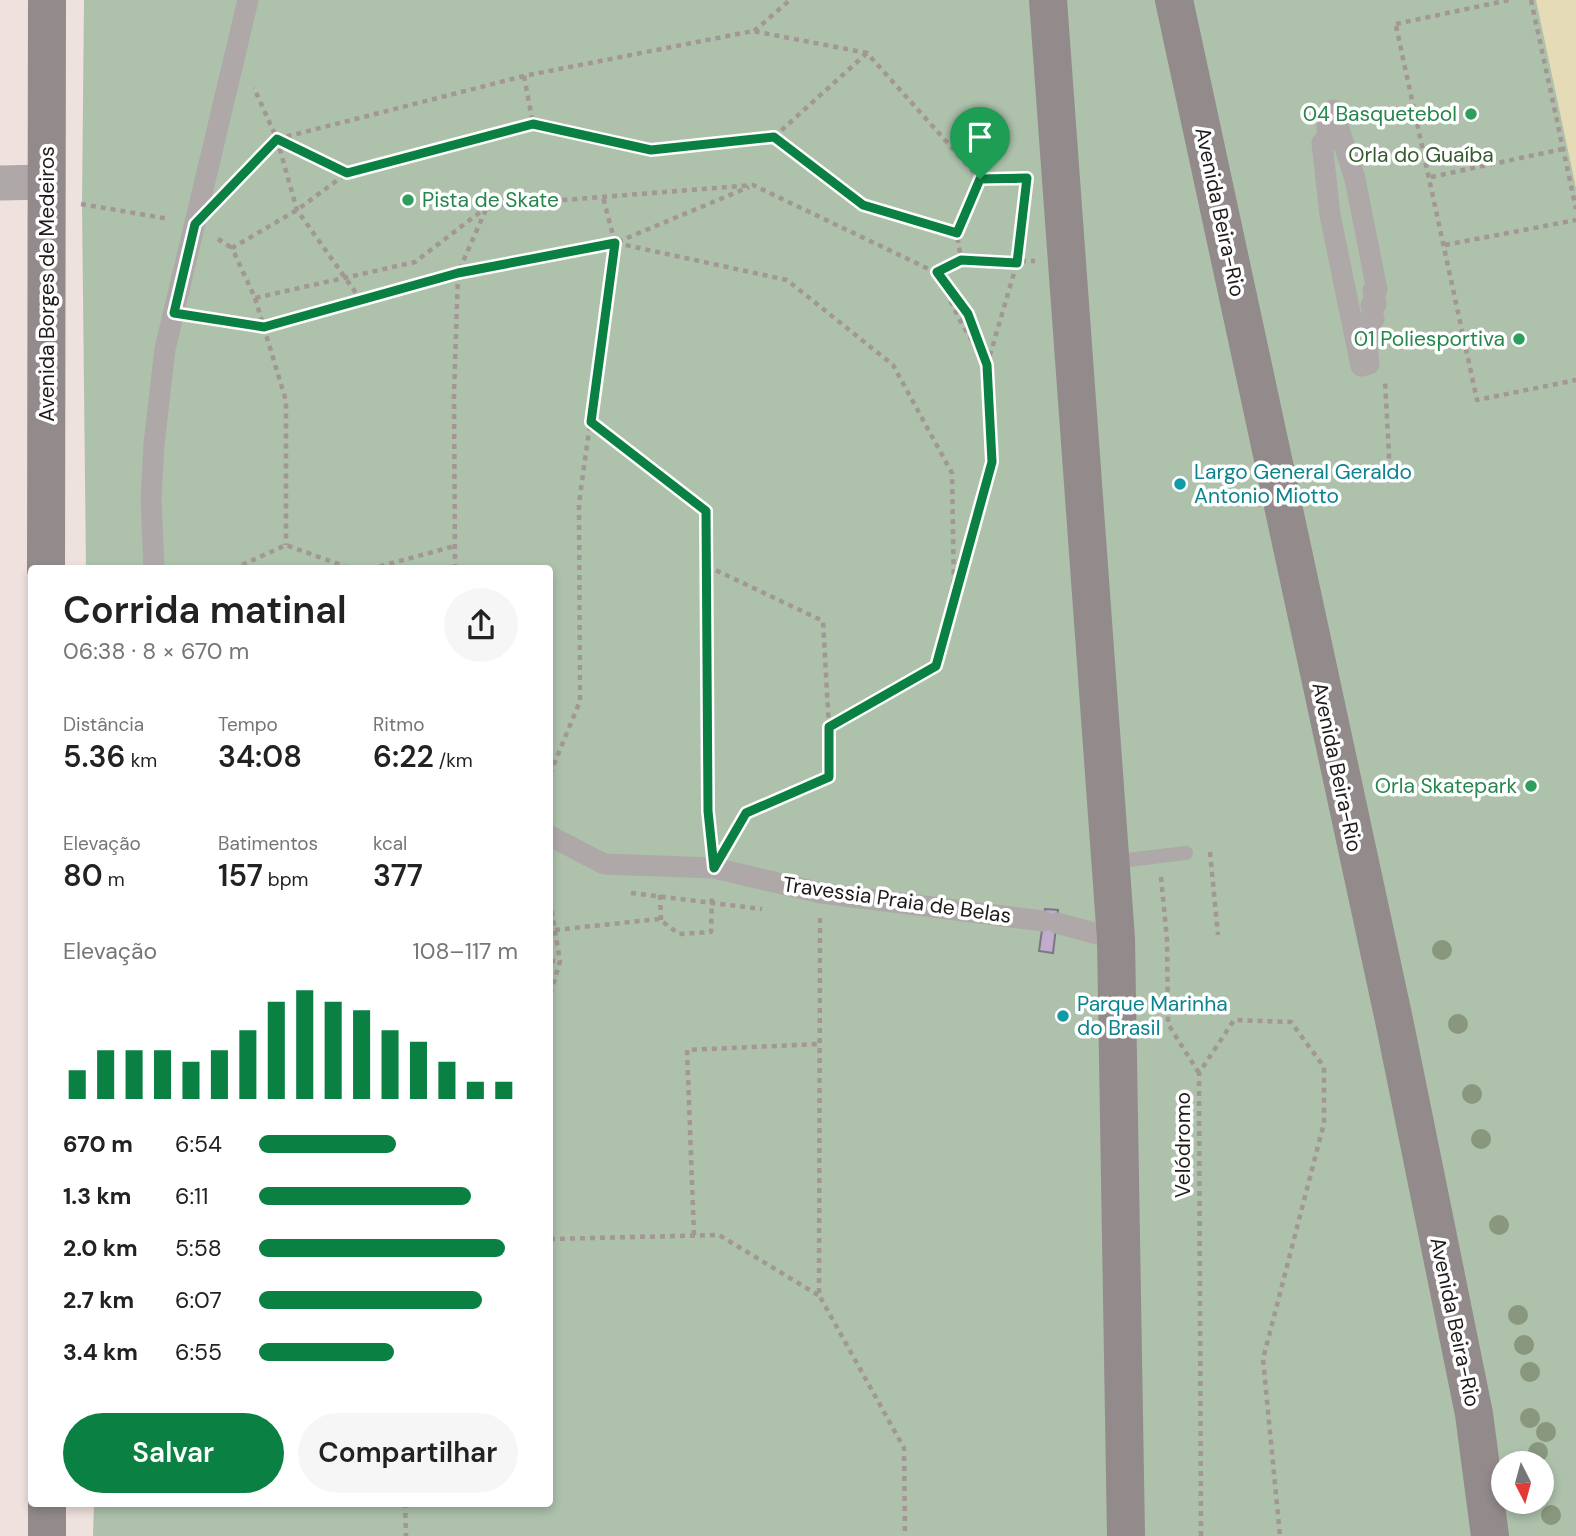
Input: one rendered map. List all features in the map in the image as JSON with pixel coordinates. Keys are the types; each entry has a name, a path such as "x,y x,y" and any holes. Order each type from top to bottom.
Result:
{"main road":[{"name":"Avenida Borges de Medeiros","path":"46,565 47,0"},
{"path":"1048,0 1116,939 1126,1536"},
{"name":"Avenida Beira-Rio","path":"1174,0 1394,1020 1475,1414 1490,1536"},
{"path":"47,1507 47,1536"}],"street":[{"path":"154,565 151,499 154,444 165,349 248,0"},
{"path":"1332,110 1354,179 1377,289 1373,290 1376,304 1371,305 1374,319 1369,320 1372,334 1366,335 1369,364 1361,366 1325,185 1322,144 1327,142 1327,127 1332,110"},
{"path":"0,183 47,193"},
{"name":"Travessia Praia de Belas","path":"553,838 604,864 714,868 821,892 1050,922 1116,939"}],"lane":[{"path":"1111,862 1186,853"}],"path":[{"path":"753,31 790,0"},
{"path":"1509,0 1396,25 1477,400 1576,380"},
{"path":"1531,0 1576,209"},
{"path":"47,193 82,204 195,224 277,139 524,75 753,31 867,53 980,179 1027,178 1017,263 987,365"},
{"path":"236,48 277,139 297,210 361,300"},
{"path":"286,545 286,401 255,298 232,248 297,210 347,173 533,124 651,150 774,137 867,53"},
{"path":"524,75 533,124"},
{"path":"774,137 863,205 957,233"},
{"path":"277,139 347,173"},
{"path":"1430,177 1563,149"},
{"path":"961,260 957,233 980,179"},
{"path":"255,298 415,262 488,206 753,185 937,272 968,314 987,365 992,462 936,666 829,727"},
{"path":"174,313 264,327 458,273 615,243 753,185"},
{"path":"553,767 580,701 579,503 615,243 603,197"},
{"path":"455,565 454,394 458,273 488,206"},
{"path":"1445,245 1576,220"},
{"path":"615,243 787,279 893,365 952,473 954,599"},
{"path":"937,272 961,260 1017,263"},
{"path":"937,272 959,319 987,365"},
{"path":"1384,478 1389,456 1385,378"},
{"path":"555,930 659,919 679,934 711,932 714,868 708,811 706,511 591,422"},
{"path":"242,565 286,545 341,565"},
{"path":"384,565 455,545"},
{"path":"706,566 823,621 829,727 829,777 746,813 714,868"},
{"path":"1210,850 1218,935"},
{"path":"1160,856 1167,940 1168,1024 1199,1073"},
{"path":"821,892 819,1295 904,1448 905,1536"},
{"path":"553,918 560,961 553,986"},
{"path":"553,961 560,961"},
{"name":"Velódromo","path":"1201,1536 1199,1073 1234,1020 1291,1022 1324,1067 1324,1123 1263,1359 1280,1536"},
{"path":"694,1235 687,1050 819,1044"},
{"path":"553,1239 719,1235 819,1295"},
{"path":"405,1507 406,1536"}],"green space":[{"name":"Parque Marinha do Brasil","path":"84,0 1576,0 1576,1536 93,1536 94,1507 553,1507 553,565 86,565 82,204"}],"sand":[{"path":"1536,0 1576,0 1576,188"}],"building":[{"path":"1045,909 1058,910 1053,953 1039,951"}],"place":[{"name":"04 Basquetebol","path":"1471,114"},
{"name":"Pista de Skate","path":"408,200"},
{"name":"01 Poliesportiva","path":"1519,339"},
{"name":"Largo General Geraldo Antonio Miotto","path":"1180,484"},
{"name":"Orla Skatepark","path":"1531,786"},
{"name":"Parque Marinha do Brasil","path":"1063,1016"}],"route":[{"path":"533,124 651,150 774,137 863,205 957,233 980,179 1027,178 1017,263 961,260 937,272 968,314 987,365 992,462 936,666 829,727 829,777 746,813 714,868 708,811 706,511 591,422 615,243 458,273 264,327 174,313 195,224 277,139 347,173 533,124"}],"park label":[{"name":"Orla do Guaíba","path":"1421,155"}]}
